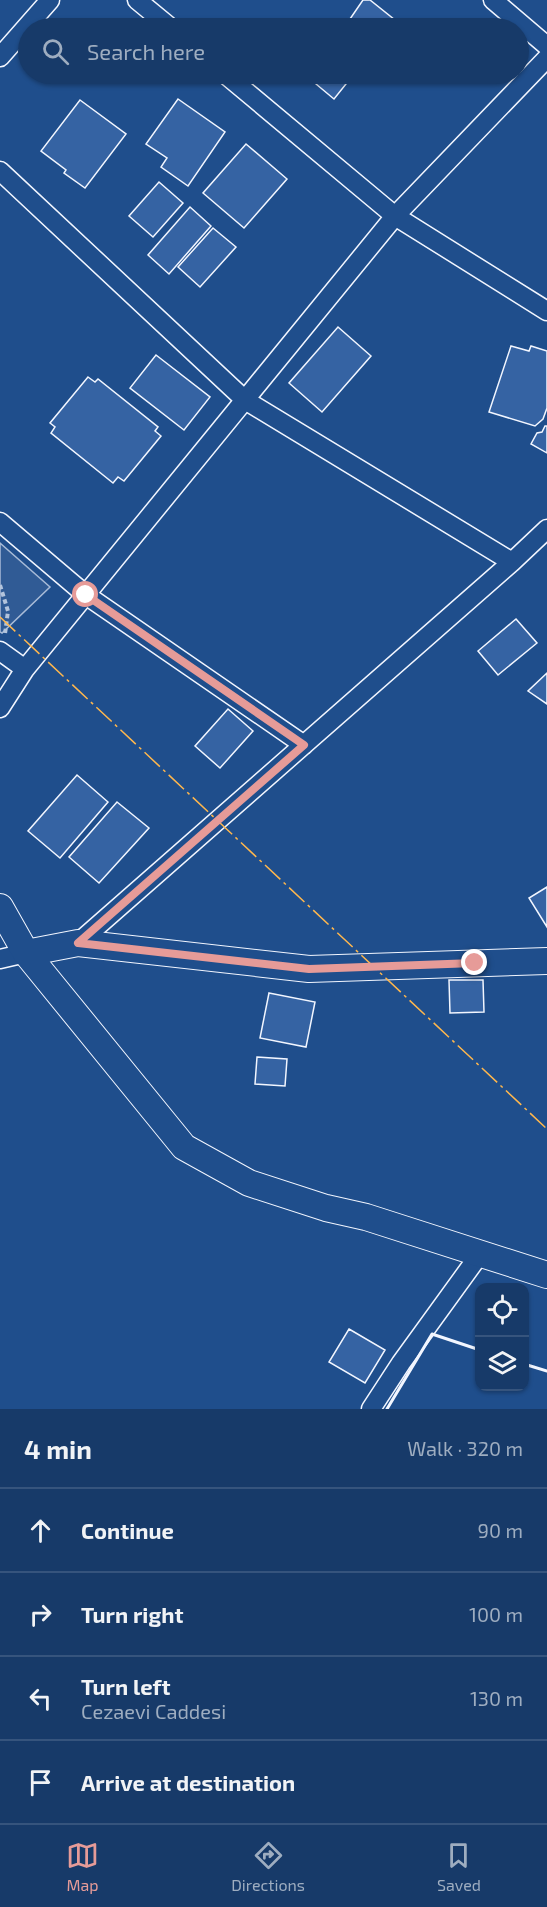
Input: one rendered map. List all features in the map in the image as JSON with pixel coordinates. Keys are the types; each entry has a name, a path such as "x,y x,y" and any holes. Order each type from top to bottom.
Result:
{"street":[{"path":"34,18 50,0"},
{"path":"137,0 159,18"},
{"path":"493,0 514,18"},
{"path":"529,31 547,46"},
{"path":"0,57 18,36"},
{"path":"529,77 547,58"},
{"path":"237,84 395,216 547,311"},
{"path":"0,708 26,669 395,216 522,84"},
{"path":"0,171 245,400 512,562"},
{"path":"0,522 86,595 304,745"},
{"path":"78,943 547,529"},
{"path":"1,652 26,669"},
{"path":"0,907 26,953 184,1147 249,1183 326,1208 366,1217 547,1275"},
{"path":"0,959 78,943 309,969 547,961"},
{"path":"371,1409 401,1363 480,1254"}],"path":[{"path":"0,585 9,611 1,652"}],"shaded area":[{"path":"0,543 50,587 2,633 0,632"}],"building":[{"path":"363,0 370,0 392,18 351,18"},
{"path":"316,84 346,84 334,99"},
{"path":"178,99 225,132 188,186 161,167 167,158 146,144"},
{"path":"80,100 126,134 85,188 64,173 66,170 41,151"},
{"path":"246,144 287,179 244,228 203,193"},
{"path":"159,182 183,203 153,237 129,216"},
{"path":"190,207 211,226 169,274 148,255"},
{"path":"213,228 236,247 200,287 178,267"},
{"path":"338,327 371,356 322,412 289,383"},
{"path":"511,346 529,351 531,346 547,351 547,408 543,419 535,426 489,412"},
{"path":"156,355 210,397 184,430 130,388"},
{"path":"88,377 95,382 98,379 158,427 155,431 161,436 124,481 118,477 113,483 51,433 55,427 50,423"},
{"path":"547,426 547,453 531,444 537,433 542,432"},
{"path":"516,619 537,643 498,675 478,651"},
{"path":"547,673 547,704 528,691"},
{"path":"228,709 253,731 220,768 195,746"},
{"path":"77,775 108,802 60,858 28,831"},
{"path":"117,802 149,828 99,883 69,857"},
{"path":"547,887 547,927 529,898"},
{"path":"449,980 483,980 484,1012 450,1013"},
{"path":"269,993 315,1002 306,1047 260,1038"},
{"path":"257,1057 287,1059 285,1086 255,1084"},
{"path":"349,1329 385,1350 365,1383 329,1362"}],"wall":[{"path":"387,1409 432,1334 475,1348"},
{"path":"529,1366 547,1371"}],"power":[{"path":"0,617 547,1129"}],"route":[{"path":"86,595 304,745 78,943 309,969 475,963"}]}
